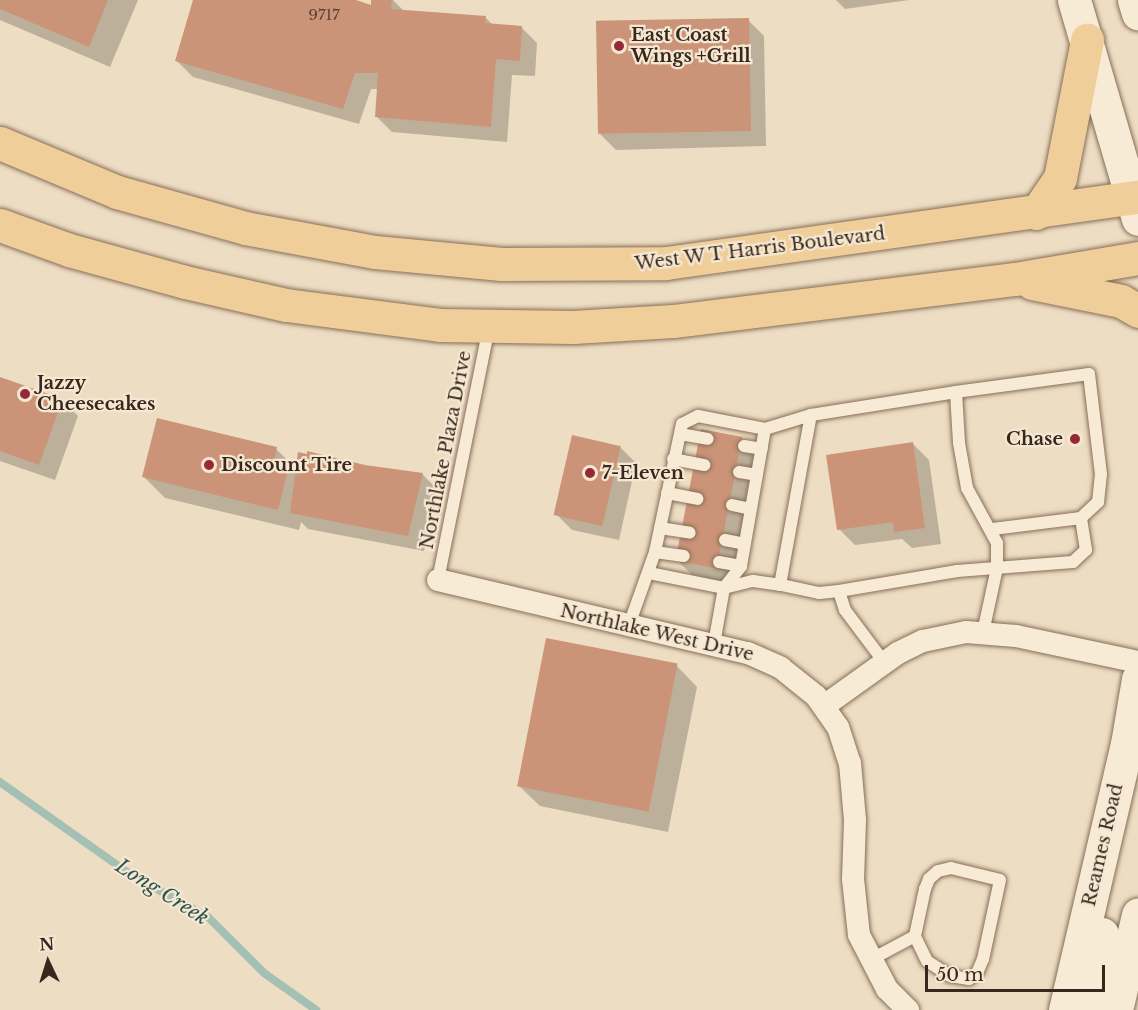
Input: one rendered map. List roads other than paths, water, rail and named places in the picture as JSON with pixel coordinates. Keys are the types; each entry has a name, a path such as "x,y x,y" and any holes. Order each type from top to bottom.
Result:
{"main road":[{"path":"1074,0 1136,204"},
{"path":"1134,0 1138,13"},
{"path":"1036,213 1060,178 1087,40"},
{"name":"West W T Harris Boulevard","path":"0,143 117,192 245,228 375,252 501,264 575,267 666,263 1036,213 1136,204"},
{"path":"0,225 69,250 286,305 380,320 489,327 673,321 1015,279 1138,258"},
{"path":"1015,279 1121,301 1138,310"},
{"name":"Reames Road","path":"1065,1010 1138,679"},
{"path":"1093,1010 1091,993 1117,859 1107,827"},
{"path":"1116,1010 1138,915"}],"street":[{"name":"Northlake West Drive","path":"438,580 714,644 762,658 799,681 824,706 838,727 850,763 855,908 859,935 887,990 908,1010"},
{"path":"824,706 884,662 923,641 983,632 1138,662"}],"lane":[{"name":"Northlake Plaza Drive","path":"438,580 489,327"},
{"path":"629,625 655,552 673,459 687,418 698,416 765,429 811,415 1089,374 1101,474 1098,502 1081,518 993,529"},
{"path":"956,392 959,443 967,488 993,529 998,543 997,568 983,632"},
{"path":"780,585 811,415"},
{"path":"714,644 724,588 741,566 765,429"},
{"path":"680,434 708,439"},
{"path":"744,446 762,449"},
{"path":"673,459 704,465"},
{"path":"739,472 757,475"},
{"path":"668,493 697,499"},
{"path":"732,505 751,509"},
{"path":"649,573 724,588 753,581 819,592 997,568 1072,562 1086,550 1081,518"},
{"path":"660,528 690,533"},
{"path":"726,540 745,544"},
{"path":"655,552 684,556"},
{"path":"719,562 741,566"},
{"path":"839,591 845,610 884,662"},
{"path":"870,960 915,936 925,889 929,879 938,872 951,868 1000,880 983,959 977,973 969,979 950,975 927,961 915,936"}],"waterway":[{"name":"Long Creek","path":"0,782 133,876 208,917 264,973 316,1010"}],"place":[{"name":"East Coast Wings +Grill","path":"619,46"},
{"name":"Jazzy Cheesecakes","path":"25,394"},
{"name":"Chase","path":"1075,439"},
{"name":"Discount Tire","path":"209,465"},
{"name":"7-Eleven","path":"590,473"}]}
